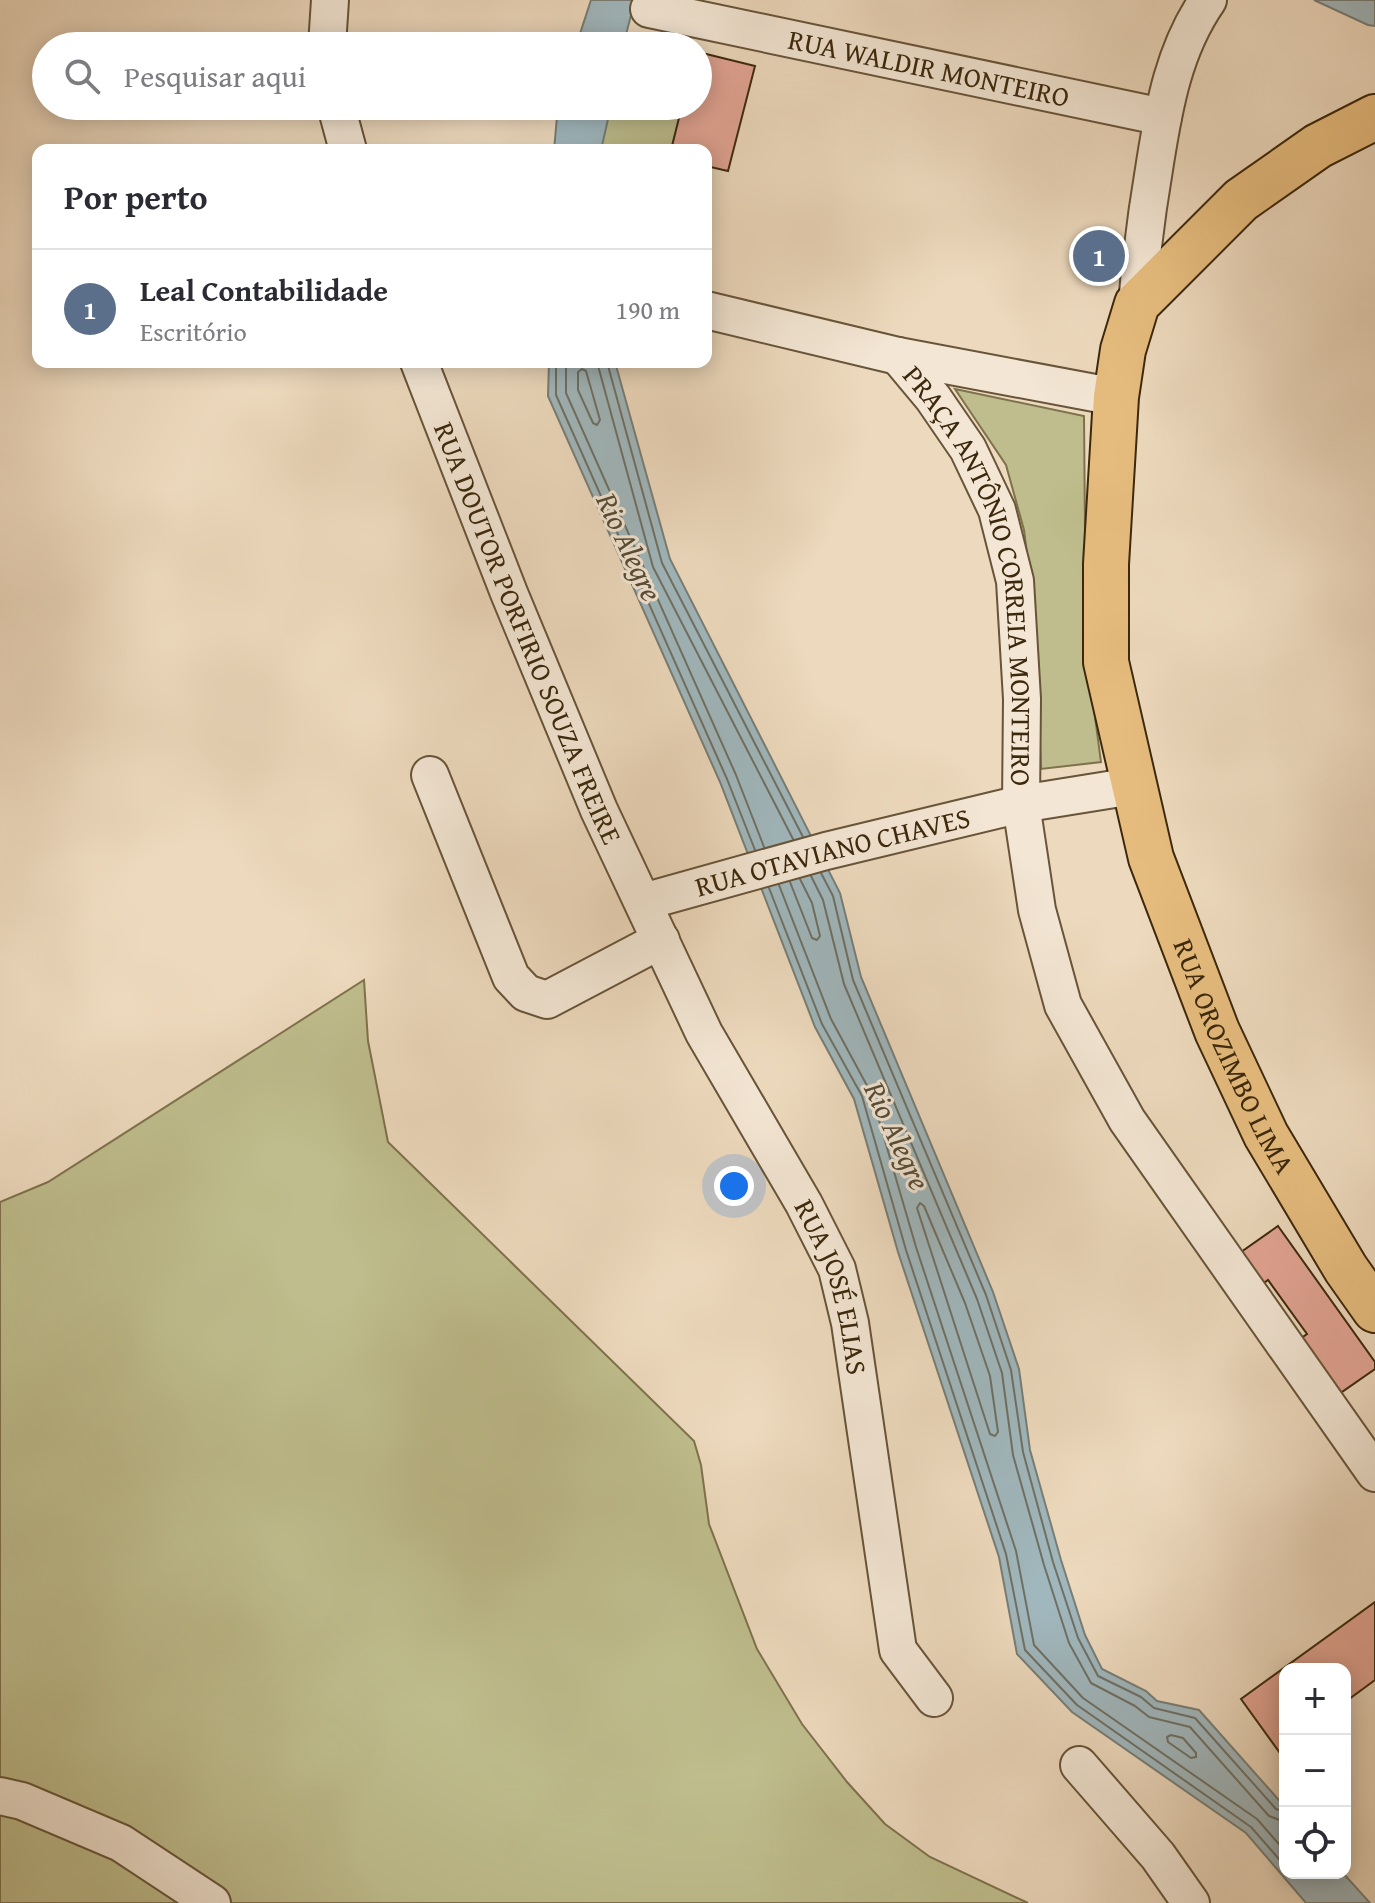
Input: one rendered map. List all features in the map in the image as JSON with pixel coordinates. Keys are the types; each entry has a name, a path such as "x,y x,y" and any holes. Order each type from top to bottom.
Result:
{"main road":[{"path":"1137,304 1241,200 1318,146 1375,117"},
{"name":"RUA OROZIMBO LIMA","path":"1137,304 1123,350 1116,397 1106,564 1106,662 1133,786 1151,858 1217,1031 1266,1135 1346,1269 1375,1310"}],"street":[{"path":"328,32 330,0"},
{"path":"1137,304 1142,244 1163,117 1177,59 1208,0"},
{"name":"RUA WALDIR MONTEIRO","path":"649,9 1163,117"},
{"path":"340,120 346,144"},
{"name":"PRAÇA ANTÔNIO CORREIA MONTEIRO","path":"712,311 898,356 1116,397"},
{"name":"PRAÇA ANTÔNIO CORREIA MONTEIRO","path":"898,356 933,398 968,449 997,510 1015,581 1022,699 1021,804 1037,910 1063,1005 1127,1120 1375,1473"},
{"name":"RUA DOUTOR PORFIRIO SOUZA FREIRE","path":"421,368 509,593 599,810 643,902"},
{"path":"430,775 511,977 526,993 547,1000 661,940"},
{"name":"RUA OTAVIANO CHAVES","path":"643,902 826,851 1021,804 1133,786"},
{"name":"RUA JOSÉ ELIAS","path":"643,902 704,1033 804,1204 837,1269 850,1323 898,1650 934,1698"},
{"path":"1079,1765 1158,1856 1191,1903"},
{"path":"0,1796 22,1801 121,1843 212,1903"}],"shaded area":[{"path":"607,120 679,120 673,144 601,144"},
{"path":"955,389 1084,416 1086,649 1101,762 1041,769 1035,619 1024,530 1006,465"},
{"path":"364,980 368,1041 388,1142 694,1441 701,1465 709,1524 757,1649 802,1724 847,1782 885,1824 930,1857 1028,1903 0,1903 0,1202 48,1182"}],"water":[{"path":"591,0 635,0 627,32 581,32"},
{"path":"1314,0 1375,0 1375,26 1368,25"},
{"path":"557,120 608,120 602,144 555,144"},
{"name":"Rio Alegre","path":"549,368 617,368 670,559 840,893 861,977 993,1292 1019,1369 1030,1450 1085,1635 1102,1669 1146,1691 1157,1701 1199,1710 1279,1800 1279,1872 1246,1833 1072,1712 1017,1654 999,1557 898,1252 854,1099 815,1027 720,782 548,396"},
{"path":"1285,1879 1348,1879 1370,1903 1306,1903"}],"building":[{"path":"712,55 755,66 728,171 712,167 712,144 672,144 678,120 712,120"},
{"path":"1278,1226 1375,1362 1375,1369 1339,1394 1300,1339 1307,1334 1268,1280 1256,1289 1234,1257"},
{"path":"1375,1602 1375,1680 1351,1698 1351,1663 1291,1663"},
{"path":"1279,1671 1279,1752 1241,1699"}],"place":[{"name":"Leal Contabilidade","path":"1099,256"}]}
